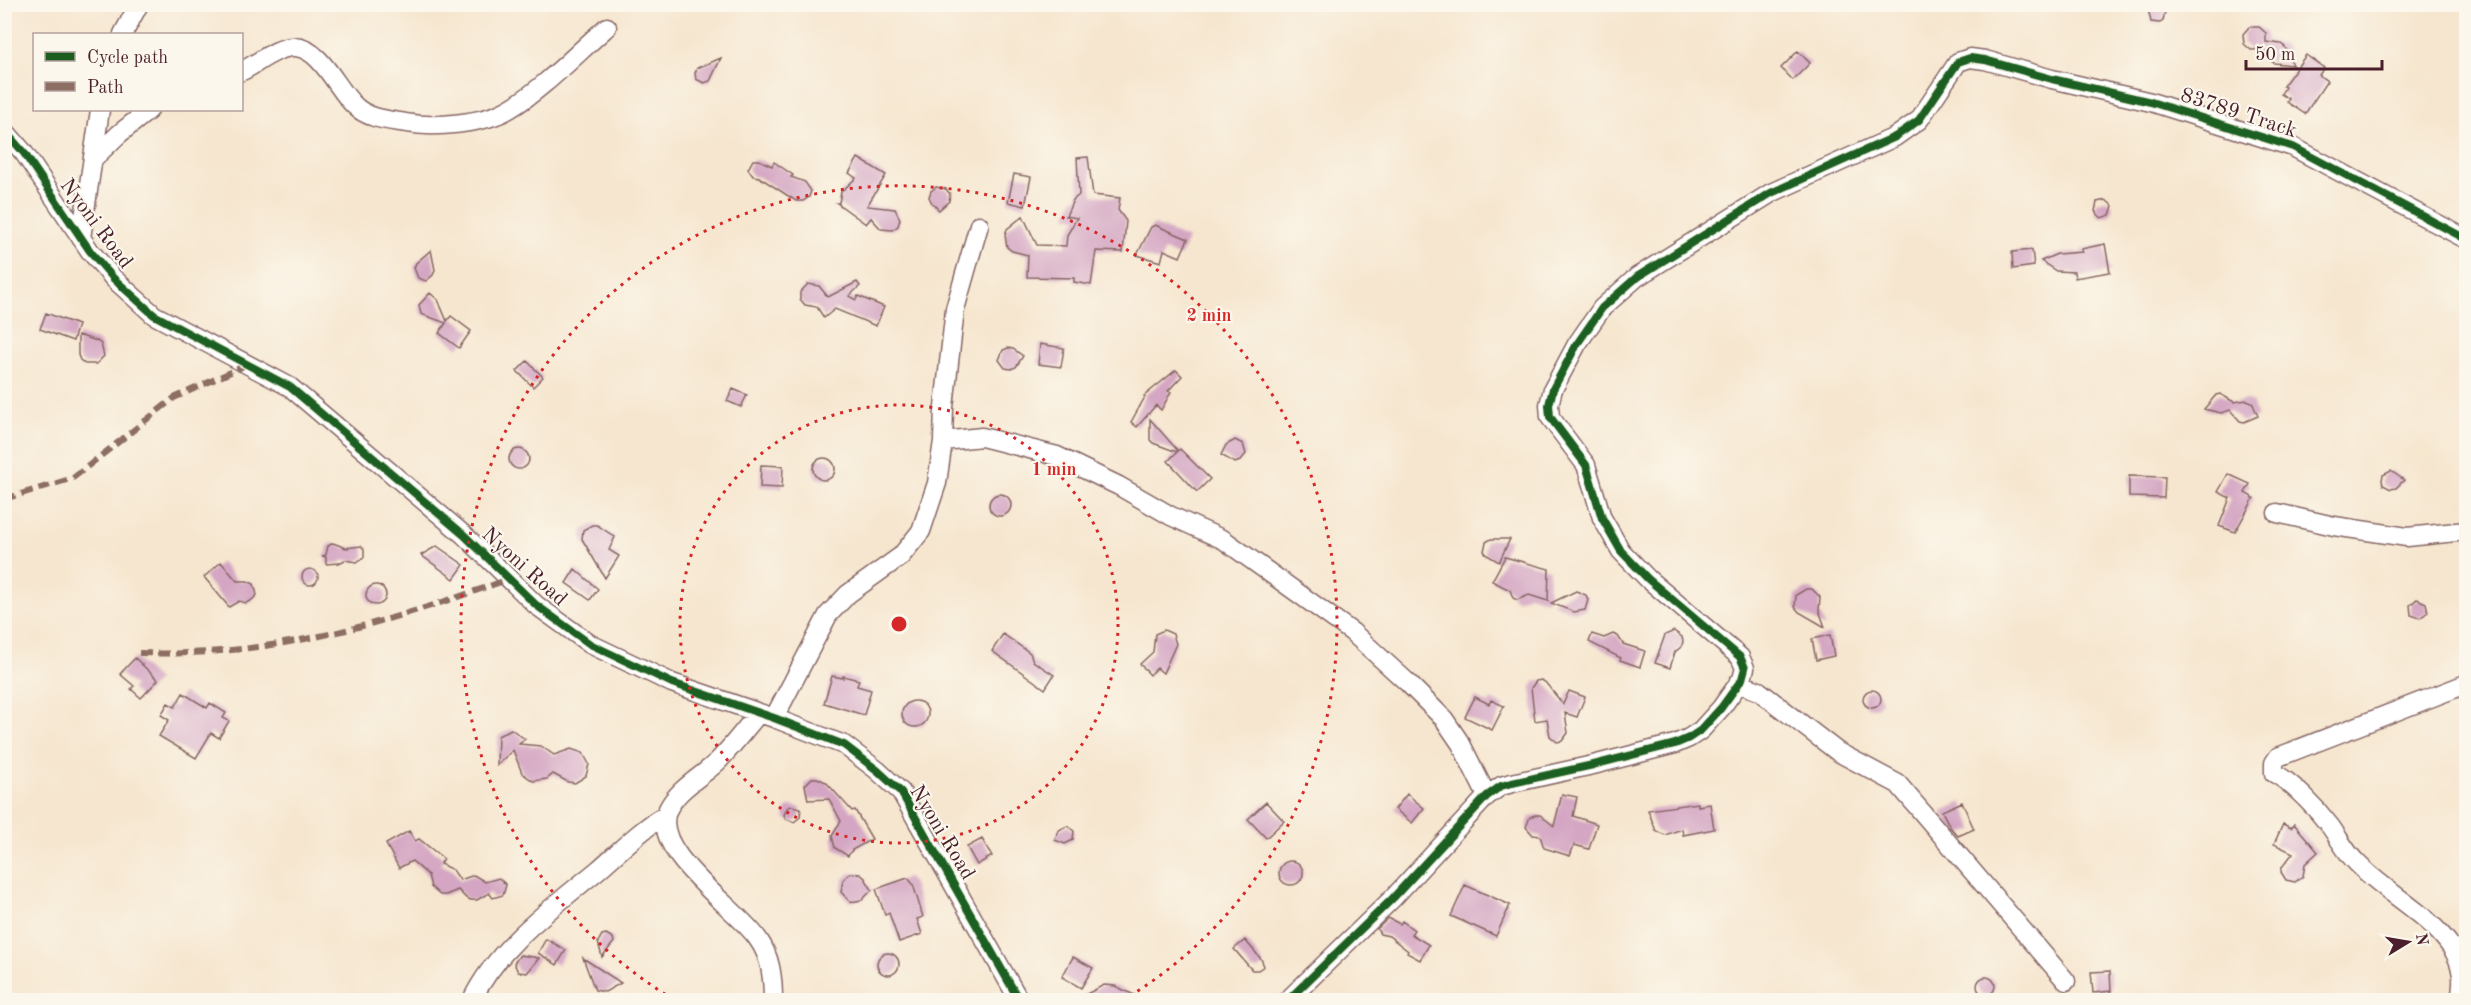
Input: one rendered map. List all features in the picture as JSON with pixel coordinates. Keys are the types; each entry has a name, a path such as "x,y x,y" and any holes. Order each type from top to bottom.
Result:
{"street":[{"path":"124,33 139,4"},
{"path":"243,70 281,50 294,46 306,50 317,58 355,106 369,116 417,125 463,122 488,118 508,110 606,27"},
{"name":"83789 Track","path":"1738,683 1742,680 1745,668 1740,657 1648,579 1621,551 1612,537 1602,518 1586,465 1550,417 1549,405 1553,389 1577,345 1602,308 1637,277 1771,194 1895,138 1919,120 1958,62 1970,58 1984,60 2052,79 2151,102 2293,147 2466,239"},
{"path":"81,238 100,111"},
{"path":"94,158 148,111"},
{"name":"Nyoni Road","path":"4,130 24,153 81,238 114,279 154,315 290,387 464,535 536,605 581,637 672,683 844,745 901,792 1019,1000"},
{"path":"472,1000 479,986 505,952 644,828 665,815 677,795 767,716 828,615 848,594 901,556 921,531 937,483 955,309 979,225"},
{"path":"943,441 982,437 1057,456 1119,486 1171,516 1224,540 1352,632 1407,682 1444,719 1461,744 1487,796"},
{"path":"2277,513 2334,526 2408,537 2466,531"},
{"path":"1288,1000 1393,898 1487,796 1501,786 1593,765 1682,741 1701,730 1721,708 1738,683 1759,691 1838,752 1898,784 2066,981"},
{"path":"2460,1000 2464,979 2461,967 2451,948 2422,914 2356,862 2329,825 2285,778 2274,773 2274,763 2278,758 2305,746 2433,699 2466,684"},
{"path":"665,815 666,836 676,854 758,938 768,958 773,984 773,1000"}],"building":[{"path":"2147,4 2155,4 2162,8 2165,12 2163,21 2151,22"},
{"path":"2249,27 2259,27 2266,33 2266,42 2281,44 2285,47 2293,65 2274,63 2269,60 2264,49 2251,50 2244,44 2243,34"},
{"path":"1798,51 1810,63 1793,80 1781,68"},
{"path":"2306,55 2324,68 2319,75 2327,81 2305,114 2287,102 2289,99 2281,94 2285,87 2283,86"},
{"path":"721,58 710,81 704,83 696,79 697,68"},
{"path":"1088,157 1093,195 1120,198 1118,210 1126,221 1123,252 1096,251 1091,285 1074,282 1074,278 1027,277 1028,255 1012,251 1007,247 1005,235 1007,229 1023,216 1037,245 1066,246 1067,235 1077,218 1066,216 1073,200 1079,195 1077,158"},
{"path":"858,158 886,175 867,206 895,209 900,219 898,226 892,230 881,229 871,218 866,224 837,203 839,203 841,192 856,178 849,173"},
{"path":"753,160 759,160 772,166 774,162 793,175 791,177 805,182 811,191 809,197 803,201 796,201 759,177 753,176 748,169"},
{"path":"1014,174 1031,177 1025,206 1008,202"},
{"path":"936,187 946,189 950,194 949,201 939,210 929,197 931,191"},
{"path":"2106,200 2113,206 2110,215 2101,218 2095,211 2097,202"},
{"path":"1155,225 1188,239 1180,257 1164,250 1161,262 1137,255 1151,227"},
{"path":"2105,244 2110,272 2075,278 2074,272 2056,271 2041,261 2057,254 2082,252 2081,249"},
{"path":"431,250 435,270 426,281 418,278 414,268 416,263"},
{"path":"2032,250 2034,266 2013,269 2012,252"},
{"path":"857,282 860,286 849,296 856,300 858,296 884,307 876,326 835,309 824,318 817,307 805,305 800,299 800,292 808,284 819,286 828,297"},
{"path":"430,293 438,300 447,321 451,316 471,331 459,348 439,333 446,323 421,314 419,305"},
{"path":"46,313 78,325 73,341 40,329"},
{"path":"78,335 101,344 104,356 96,364 85,364 80,360"},
{"path":"1040,344 1064,348 1061,367 1038,364"},
{"path":"1008,348 1023,356 1016,367 1011,369 1005,368 999,360 1003,350"},
{"path":"527,361 543,377 533,387 517,371"},
{"path":"1176,370 1182,376 1168,391 1171,392 1161,410 1156,405 1137,427 1131,422 1144,396"},
{"path":"733,389 747,395 741,407 727,401"},
{"path":"2220,394 2234,402 2247,400 2252,402 2258,416 2244,422 2240,421 2230,410 2221,413 2204,409 2216,395"},
{"path":"1150,419 1178,451 1180,449 1210,479 1197,492 1168,461 1177,452 1150,440"},
{"path":"1235,440 1243,444 1246,454 1235,463 1221,455 1226,445"},
{"path":"515,449 523,449 529,455 529,463 523,469 515,469 509,463 509,455"},
{"path":"820,458 828,458 835,465 835,473 828,480 820,480 813,473 813,465"},
{"path":"761,465 783,466 782,488 760,487"},
{"path":"2391,471 2404,480 2396,488 2391,489 2383,485 2382,480 2383,475"},
{"path":"2228,474 2250,484 2245,493 2254,498 2235,532 2219,526 2230,498 2218,492"},
{"path":"2129,476 2165,477 2164,498 2129,497"},
{"path":"1000,494 1010,501 1011,505 1004,515 1000,516 990,509 989,505 996,495"},
{"path":"597,525 615,537 609,550 619,556 605,578 582,539 583,530"},
{"path":"1491,539 1510,539 1499,562 1484,551 1486,542"},
{"path":"333,543 346,548 361,546 364,549 364,557 357,562 345,560 326,564 326,557 322,556 326,555 328,546"},
{"path":"437,546 464,565 454,579 421,555"},
{"path":"1505,557 1549,569 1548,601 1529,595 1517,600 1513,598 1510,590 1492,581"},
{"path":"221,562 237,581 254,584 257,595 252,600 246,603 239,601 229,607 204,577"},
{"path":"310,569 318,577 310,585 302,577"},
{"path":"575,569 598,589 590,600 566,583"},
{"path":"376,585 383,588 386,595 383,602 376,605 369,602 366,595 369,588"},
{"path":"1806,589 1812,589 1820,597 1819,610 1825,627 1799,612 1795,607 1796,595"},
{"path":"1576,591 1586,595 1588,600 1585,610 1574,612 1551,603"},
{"path":"2417,599 2426,603 2428,612 2420,618 2411,615 2410,605"},
{"path":"1164,630 1173,634 1176,644 1163,673 1157,668 1150,675 1140,664 1153,652 1155,634"},
{"path":"1674,631 1682,637 1683,642 1675,652 1670,668 1655,663 1665,635"},
{"path":"1003,634 1030,653 1033,661 1054,675 1045,689 992,651"},
{"path":"1592,634 1604,638 1613,634 1618,636 1623,644 1645,651 1640,667 1620,660 1621,658 1589,642"},
{"path":"1830,635 1834,656 1816,660 1812,639"},
{"path":"135,658 158,680 141,698 131,689 134,686 120,674"},
{"path":"832,676 859,680 857,686 871,690 864,715 824,703"},
{"path":"1541,680 1563,704 1569,691 1585,697 1577,717 1565,713 1568,733 1562,741 1557,742 1550,736 1547,719 1535,721 1531,688 1536,681"},
{"path":"1872,690 1879,692 1881,699 1879,706 1872,708 1865,706 1863,699 1865,692"},
{"path":"183,693 207,708 210,703 226,713 223,718 229,721 219,738 211,733 196,758 159,736 169,720 161,715 168,703 175,707"},
{"path":"1475,697 1489,704 1491,700 1504,706 1492,730 1465,717"},
{"path":"915,701 924,705 928,714 924,723 915,727 906,723 902,714 906,705"},
{"path":"511,729 525,739 519,744 541,746 554,755 571,749 583,753 589,764 586,776 575,783 553,774 547,779 533,781 522,773 513,750 497,765 498,736"},
{"path":"812,778 826,782 852,811 855,810 872,839 852,850 848,856 835,848 832,836 841,821 829,799 808,800 805,785"},
{"path":"1407,794 1424,808 1412,823 1395,809"},
{"path":"1562,794 1577,797 1573,816 1597,824 1589,849 1574,845 1570,856 1544,848 1540,836 1533,835 1526,827 1530,817 1535,815 1540,815 1554,826"},
{"path":"1266,802 1284,821 1266,838 1248,819"},
{"path":"1962,802 1974,829 1958,836 1950,827 1942,811"},
{"path":"1698,803 1698,806 1710,804 1714,829 1683,835 1682,829 1665,835 1656,831 1648,810"},
{"path":"791,806 801,808 800,817 794,822 786,819 784,815 787,808"},
{"path":"2283,824 2291,828 2294,824 2318,852 2305,864 2303,876 2295,882 2286,880 2281,872 2282,867 2293,853 2274,844"},
{"path":"1067,826 1074,831 1073,840 1065,844 1055,840 1059,830"},
{"path":"409,831 415,841 419,839 444,859 440,864 453,870 460,880 474,875 485,882 499,878 506,885 503,895 493,898 489,893 477,900 471,900 458,890 440,895 431,887 428,875 412,861 399,868 386,844"},
{"path":"982,839 992,856 977,865 967,847"},
{"path":"1291,861 1300,864 1303,873 1300,882 1291,885 1282,882 1279,873 1282,864"},
{"path":"850,873 860,874 872,890 862,900 850,902 841,892 843,880"},
{"path":"908,878 913,884 923,917 917,919 922,934 899,942 889,913 885,915 876,889"},
{"path":"1465,885 1510,905 1496,936 1451,916"},
{"path":"1388,918 1400,924 1402,921 1414,930 1411,934 1429,945 1420,960 1407,953 1408,951 1389,936 1380,934 1377,929"},
{"path":"606,934 613,938 614,942 602,957 598,942 602,935"},
{"path":"546,939 566,950 557,965 538,953"},
{"path":"1245,940 1261,959 1264,966 1258,970 1252,970 1234,949"},
{"path":"888,953 898,960 899,964 892,974 888,975 878,968 877,964 884,954"},
{"path":"520,955 539,958 527,973 518,972 514,963"},
{"path":"1073,957 1093,968 1081,988 1062,977"},
{"path":"583,958 621,983 605,992 595,990"},
{"path":"2110,971 2111,991 2093,993 2091,972"},
{"path":"1986,977 1992,980 1995,986 1992,992 1986,995 1980,992 1977,986 1980,980"},
{"path":"1104,985 1115,986 1145,1000 1075,1000"}],"marked path":[{"path":"4,499 73,478 174,398 248,364"},
{"path":"139,653 235,650 327,634 418,610 509,579"}],"cycle path":[{"path":"1288,1000 1393,898 1487,796 1501,786 1593,765 1675,744 1689,738 1701,730 1721,708 1742,679 1745,668 1740,657 1648,579 1621,551 1602,518 1586,465 1550,417 1549,405 1553,389 1577,344 1602,308 1637,277 1771,193 1895,137 1919,120 1958,62 1970,58 1985,60 2052,79 2151,102 2293,147 2466,239"},
{"path":"4,130 24,153 90,251 114,279 154,315 290,387 464,535 536,605 590,644 672,683 844,745 877,770 901,792 1019,1000"}]}
